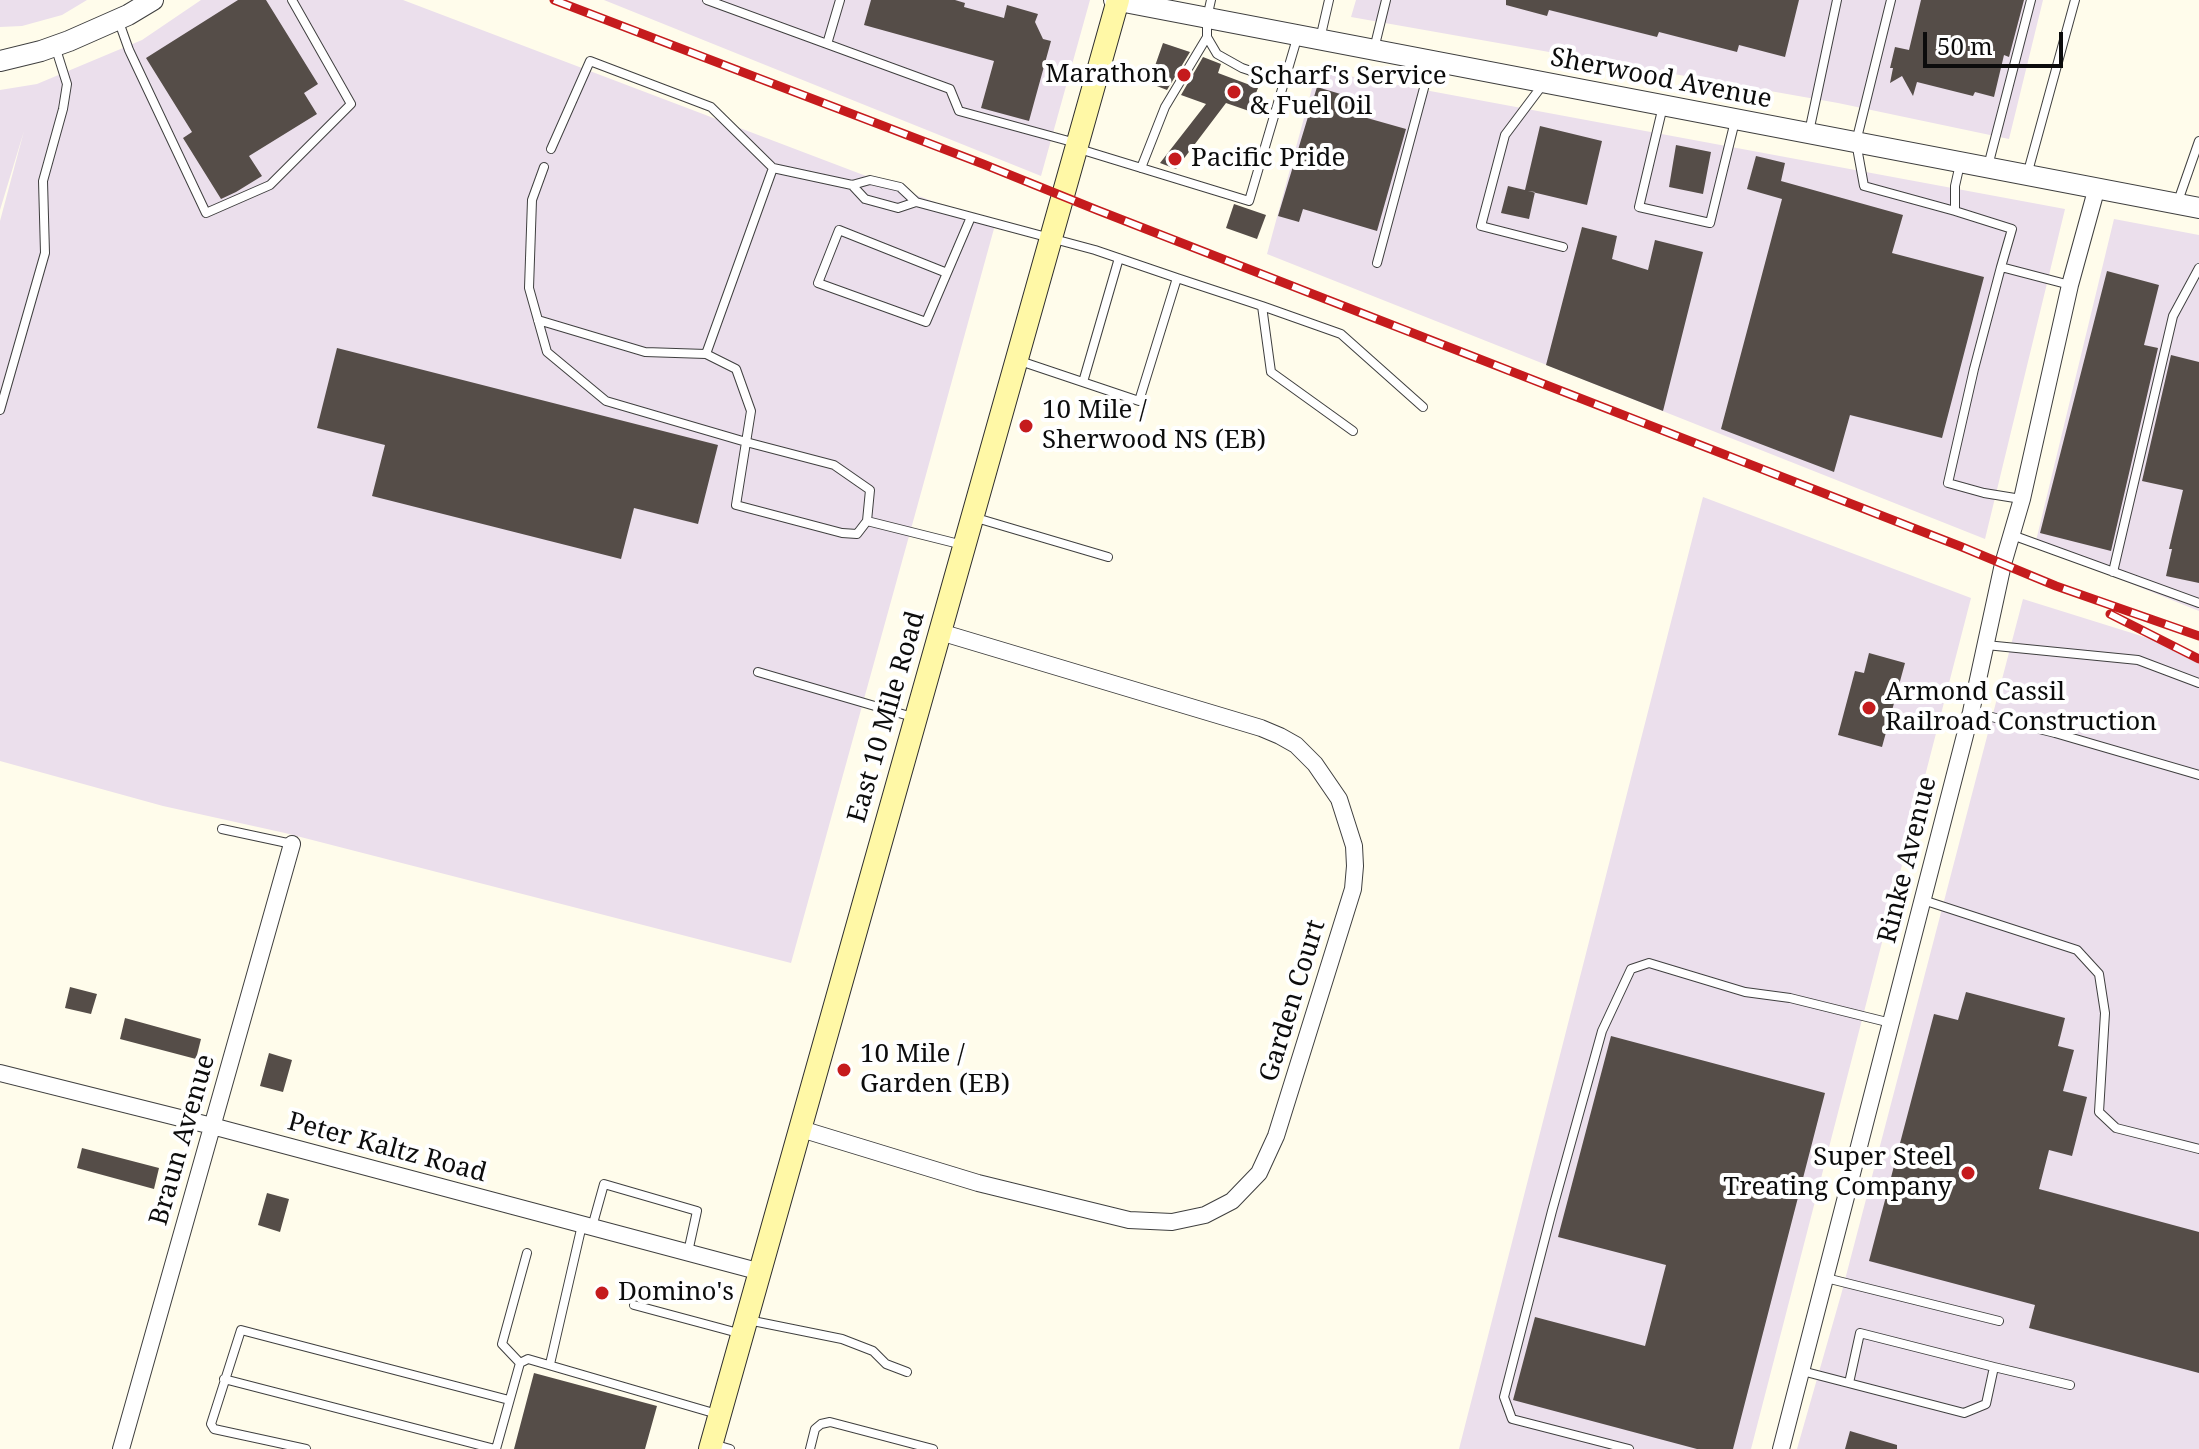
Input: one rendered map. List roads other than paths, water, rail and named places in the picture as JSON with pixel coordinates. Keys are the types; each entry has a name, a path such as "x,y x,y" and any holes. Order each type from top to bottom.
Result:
{"main road":[{"name":"East 10 Mile Road","path":"717,1447 720,1415 1116,0"}],"street":[{"path":"0,61 55,46 153,0"},
{"name":"Sherwood Avenue","path":"1116,0 2199,208"},
{"name":"Rinke Avenue","path":"1781,1449 1971,712 2070,285 2097,187"},
{"name":"Garden Court","path":"801,1129 978,1183 1129,1220 1172,1222 1205,1215 1232,1201 1259,1173 1276,1136 1353,889 1354,846 1339,799 1315,764 1288,740 1261,728 940,632"},
{"name":"Braun Avenue","path":"121,1449 292,844"},
{"name":"Peter Kaltz Road","path":"0,1073 761,1272"}],"lane":[{"path":"118,19 129,50 206,213 270,185 351,104 292,0"},
{"path":"707,0 950,89 959,111 1249,201 1298,35"},
{"path":"827,44 840,0"},
{"path":"1320,39 1329,0"},
{"path":"1374,50 1386,0"},
{"path":"1809,133 1837,0"},
{"path":"1891,0 1856,142 1864,186 2012,229 1974,369 1948,483 2022,499"},
{"path":"1987,167 2031,0"},
{"path":"2027,176 2075,0"},
{"path":"1208,18 1217,54 1242,68 1284,82"},
{"path":"1141,168 1165,107 1208,18"},
{"path":"0,410 45,253 43,181 67,84 55,46"},
{"path":"551,149 590,61 711,107 773,168 852,185 870,180 900,187 916,202 1119,258 1341,334 1423,407"},
{"path":"1377,263 1432,61"},
{"path":"1544,82 1505,135 1481,226 1563,247"},
{"path":"1664,105 1639,207 1710,223 1735,119"},
{"path":"2177,204 2199,141"},
{"path":"1955,211 1955,186 1960,162"},
{"path":"538,320 645,352 706,354 736,369 751,411 746,442 736,505 842,533 857,534 867,521 870,490 834,465 746,442 606,401 547,352 538,320 529,288 532,200 544,167"},
{"path":"706,354 773,168"},
{"path":"852,185 865,199 898,208 916,202"},
{"path":"947,273 839,230 818,283 926,322 947,273 971,217"},
{"path":"1083,382 1119,258"},
{"path":"2001,267 2070,285"},
{"path":"2113,572 2173,316 2199,268"},
{"path":"1016,360 1139,401 1177,278"},
{"path":"1262,306 1271,372 1353,431"},
{"path":"972,516 1108,557"},
{"path":"867,521 964,545"},
{"path":"2012,535 2199,603"},
{"path":"1986,645 2138,660 2199,683"},
{"path":"758,672 916,718"},
{"path":"1971,712 2199,775"},
{"path":"222,829 292,844"},
{"path":"1923,900 2077,950 2099,974 2105,1013 2099,1112 2116,1128 2199,1149"},
{"path":"1629,1449 1512,1419 1504,1397 1602,1031 1631,969 1649,963 1745,992 1790,998 1891,1023"},
{"path":"550,1364 587,1226 604,1184 697,1211 687,1252"},
{"path":"527,1253 502,1344 524,1361 550,1364 720,1415"},
{"path":"1825,1278 1999,1321"},
{"path":"634,1305 745,1327 842,1339 873,1351 886,1364 907,1372"},
{"path":"306,1449 214,1429 211,1424 238,1333 244,1331 509,1400"},
{"path":"1849,1383 1860,1333 2070,1385"},
{"path":"224,1379 495,1449 524,1361"},
{"path":"1801,1370 1964,1413 1986,1404 1994,1367"},
{"path":"810,1449 815,1429 830,1422 933,1449"}],"railway":[{"path":"554,0 983,164 2056,586 2199,636"},
{"path":"2110,614 2199,659"}],"place":[{"name":"Marathon","path":"1184,75"},
{"name":"Scharf's Service & Fuel Oil","path":"1234,92"},
{"name":"Pacific Pride","path":"1175,159"},
{"name":"10 Mile / Sherwood NS (EB)","path":"1026,426"},
{"name":"Armond Cassil Railroad Construction","path":"1869,708"},
{"name":"10 Mile / Garden (EB)","path":"844,1070"},
{"name":"Super Steel Treating Company","path":"1968,1173"},
{"name":"Domino's","path":"602,1293"}]}
